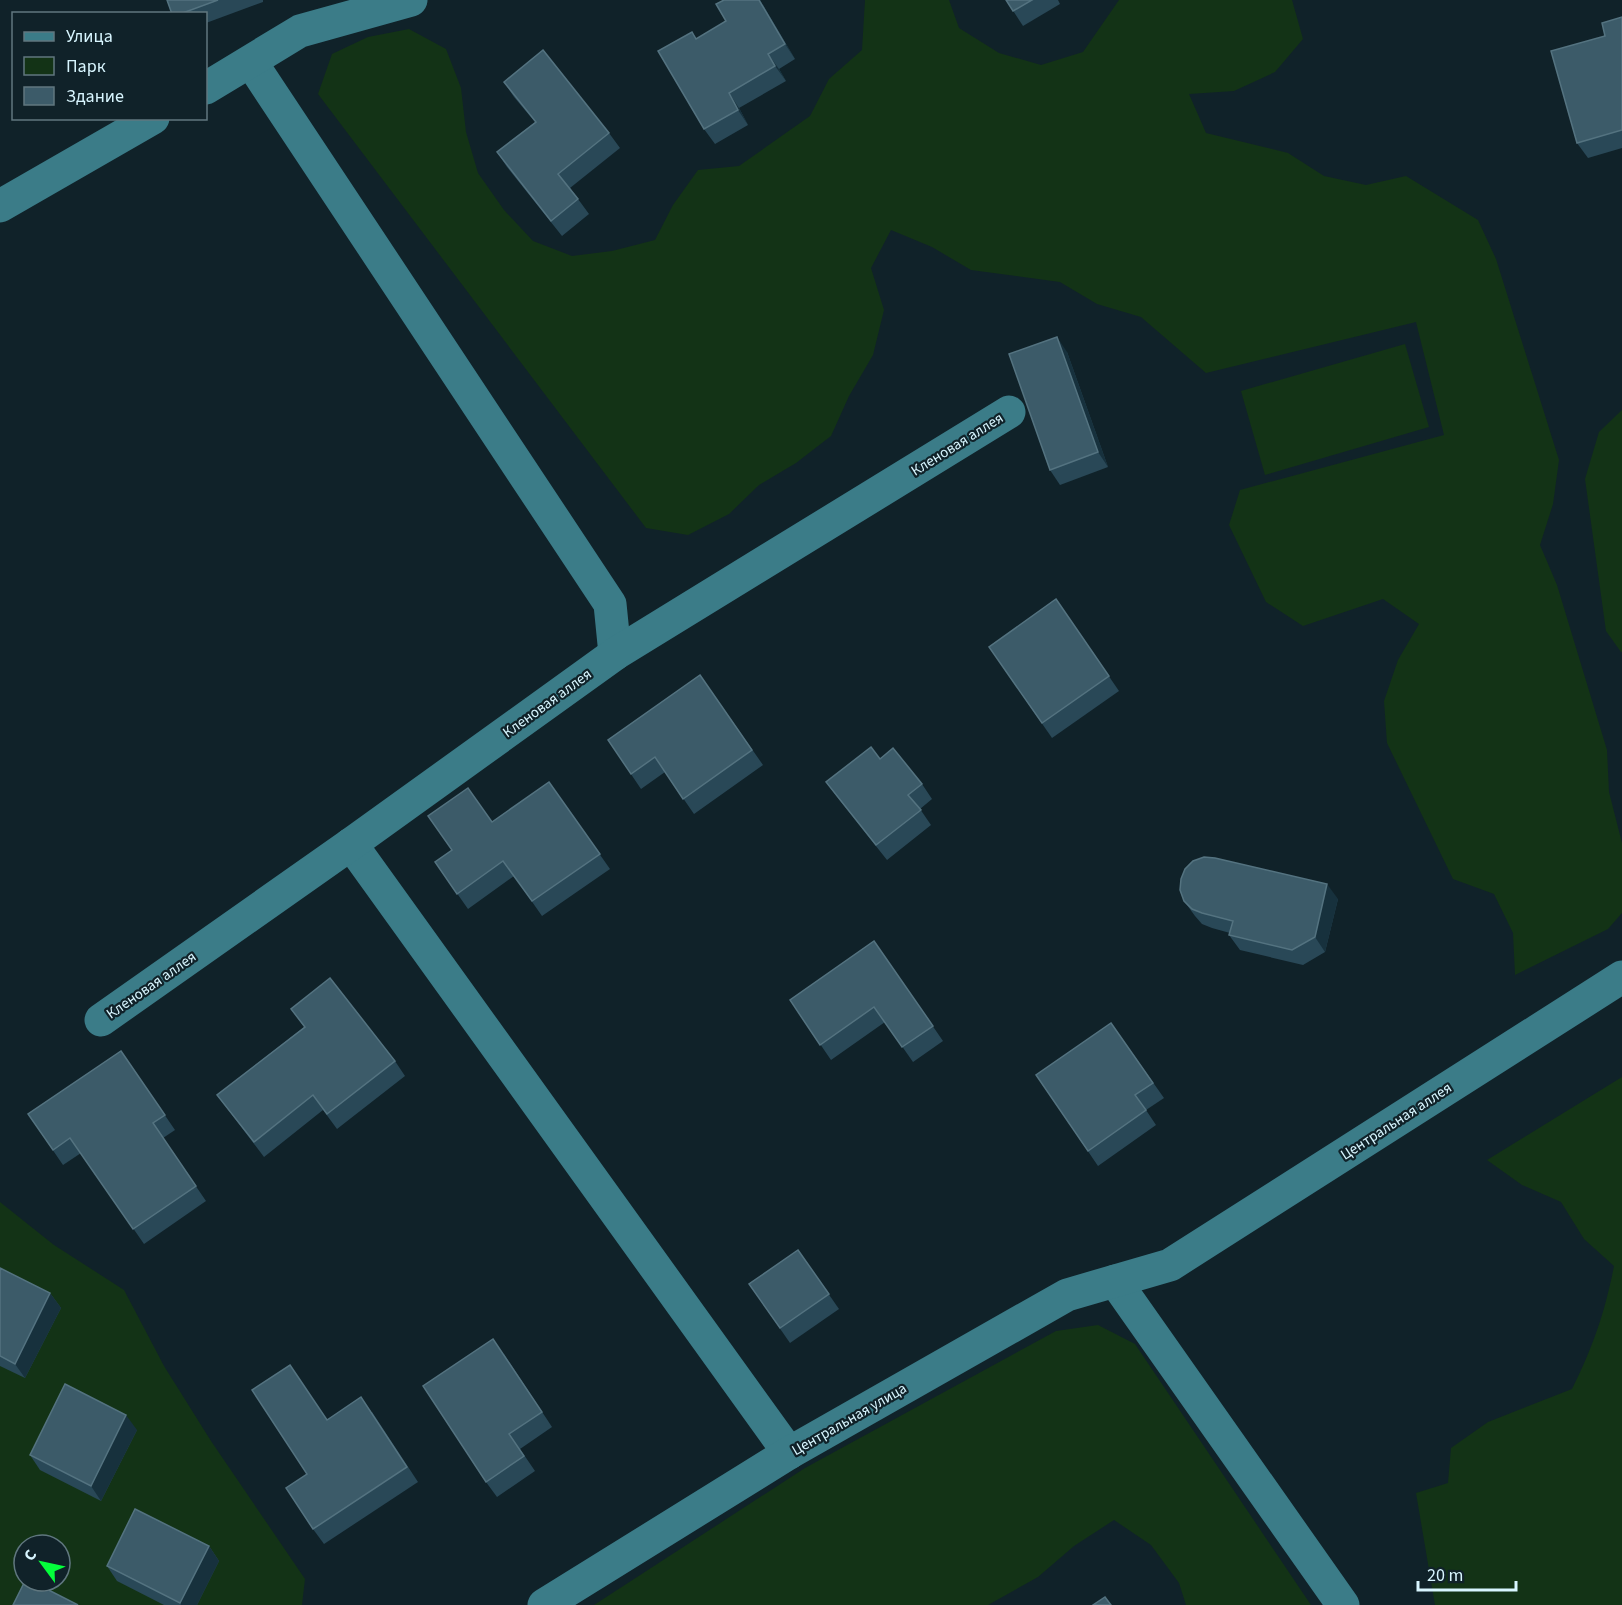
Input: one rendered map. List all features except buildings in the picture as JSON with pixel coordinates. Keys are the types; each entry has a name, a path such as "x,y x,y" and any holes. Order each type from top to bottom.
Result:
{"street":[{"path":"207,87 300,30 411,0"},
{"path":"251,62 610,604 615,654"},
{"path":"0,206 150,120"},
{"name":"Кленовая аллея","path":"101,1020 615,654 1009,412"},
{"path":"351,844 789,1453"},
{"name":"Центральная аллея","path":"1170,1265 1622,977"},
{"name":"Центральная улица","path":"544,1605 789,1453 1067,1295 1170,1265"},
{"path":"1115,1281 1343,1605"}],"green space":[{"path":"865,0 949,0 959,28 999,53 1041,65 1083,52 1119,0 1292,0 1303,39 1275,72 1234,91 1189,94 1206,133 1288,153 1324,176 1366,185 1406,176 1478,220 1496,259 1559,460 1553,504 1540,545 1557,585 1607,750 1609,792 1622,843 1622,913 1608,929 1515,975 1513,933 1494,894 1453,879 1387,743 1384,701 1398,660 1419,624 1383,599 1303,626 1266,602 1229,525 1240,490 1444,435 1416,322 1206,373 1141,317 1097,304 1060,282 971,270 932,247 891,230 871,268 884,310 873,355 849,396 831,436 796,463 759,485 729,514 688,535 646,528 318,94 332,54 368,37 409,29 446,49 461,88 466,132 478,173 504,210 533,241 572,256 612,251 655,240 673,205 698,170 739,166 810,116 829,79 862,50"},
{"path":"1405,344 1429,427 1265,475 1241,391"},
{"path":"1622,410 1621,652 1606,631 1585,479 1599,432"},
{"path":"1622,1077 1622,1605 1435,1605 1416,1493 1448,1483 1451,1448 1488,1422 1572,1389 1598,1329 1614,1266 1584,1239 1561,1202 1522,1185 1487,1160"},
{"path":"0,1202 54,1245 124,1290 164,1366 211,1441 305,1579 302,1605 0,1605"},
{"path":"1098,1325 1135,1344 1311,1605 1186,1605 1179,1583 1151,1545 1114,1520 1074,1546 1038,1577 988,1605 594,1605 805,1468 1056,1331"}]}
